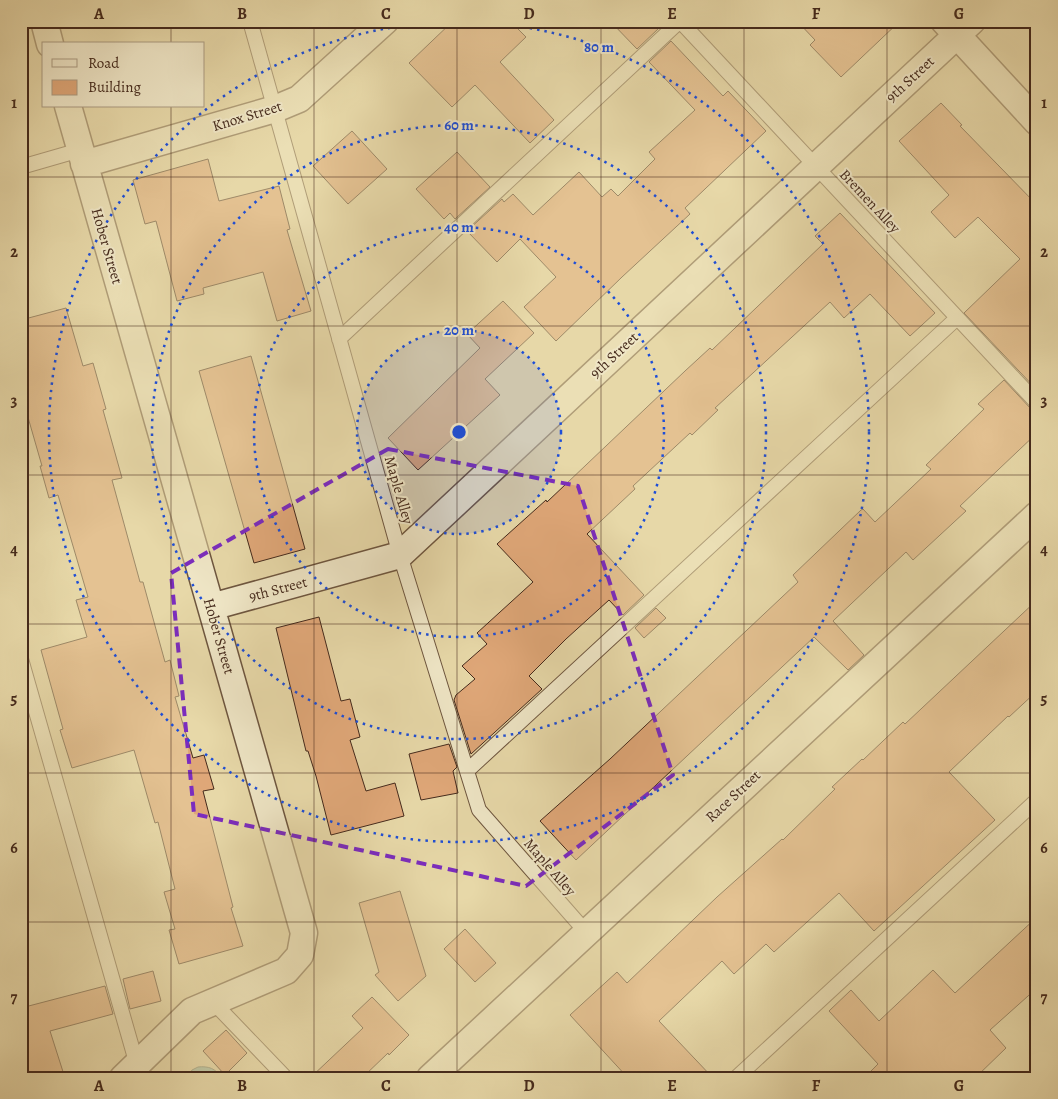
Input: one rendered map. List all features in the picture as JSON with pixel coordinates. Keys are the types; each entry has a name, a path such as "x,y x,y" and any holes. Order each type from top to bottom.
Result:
{"street":[{"path":"44,21 49,42"},
{"name":"Knox Street","path":"82,157 275,109 299,99 384,21"},
{"path":"958,26 1037,122"},
{"name":"9th Street","path":"211,607 400,555 815,166 958,26"},
{"name":"Hober Street","path":"69,108 304,933 300,955 286,971 192,1011 130,1071"},
{"name":"Race Street","path":"430,1078 1037,515"}],"lane":[{"name":"Maple Alley","path":"250,21 400,555 478,810 586,932"},
{"name":"Bremen Alley","path":"680,21 1037,403"},
{"path":"339,339 680,21"},
{"path":"21,167 82,157"},
{"path":"467,771 957,318"},
{"path":"21,658 130,1071"},
{"path":"736,1078 1037,800"},
{"path":"213,1002 286,1078"}],"highlighted area":[{"path":"388,449 578,486 673,775 526,886 194,814 171,573"}],"shaded area":[{"path":"198,1067 211,1068 221,1078 186,1078 192,1070"}],"building":[{"path":"453,21 510,21 526,37 500,62 554,120 530,143 475,85 452,107 409,63"},
{"path":"610,21 653,21 659,28 637,49"},
{"path":"797,21 900,21 841,77 810,45 815,40"},
{"path":"671,41 723,96 728,91 766,131 685,208 690,214 556,341 524,307 556,277 520,239 497,262 467,231 502,199 504,202 513,194 533,215 579,172 602,197 611,189 618,196 655,159 649,152 695,110 649,62"},
{"path":"941,103 962,125 960,126 1037,205 1037,390 964,313 1020,259 978,217 955,238 931,212 949,195 899,141"},
{"path":"352,131 387,169 348,204 313,166"},
{"path":"457,152 490,187 455,219 450,213 444,219 416,189"},
{"path":"208,159 219,201 279,186 290,229 287,230 311,311 277,321 263,272 203,288 204,294 177,301 156,221 145,224 133,180"},
{"path":"840,213 935,313 910,336 870,294 844,318 830,302 715,408 718,410 692,435 690,433 633,486 635,489 587,534 644,595 623,615 609,600 566,639 529,676 542,689 471,754 454,700 456,695 475,679 462,666 487,644 477,633 533,582 497,544 546,500 547,502 685,371 710,348 712,350 823,244 815,236"},
{"path":"503,301 534,333 485,379 500,395 418,470 388,438 480,348 467,334"},
{"path":"66,308 83,366 93,363 106,409 103,410 122,478 112,480 140,582 143,582 165,662 170,660 179,696 175,697 193,758 204,755 214,789 203,791 233,907 231,908 243,946 179,964 169,930 175,929 164,892 175,889 158,822 155,823 134,750 72,768 60,730 63,729 41,650 87,637 76,600 88,597 58,495 49,498 21,393 21,320"},
{"path":"251,356 305,549 254,563 199,371"},
{"path":"1004,380 1031,409 1037,412 1037,433 960,506 966,511 913,560 906,552 833,621 864,655 848,670 814,637 576,860 540,821 610,759 798,582 793,575 861,510 863,509 875,522 931,469 926,465 984,409 978,404"},
{"path":"1037,600 1037,691 949,772 995,820 874,931 839,893 774,952 766,944 734,974 722,961 659,1021 713,1078 628,1078 570,1015 617,972 627,983 717,897 783,840 835,789 832,787 903,722 905,724"},
{"path":"656,608 666,618 644,638 635,628"},
{"path":"319,617 341,701 350,699 360,737 350,740 366,791 395,783 404,816 331,835 316,776 308,751 306,751 276,628"},
{"path":"449,744 457,767 453,771 458,793 421,800 409,754"},
{"path":"400,891 426,976 398,1001 375,975 379,972 359,903"},
{"path":"1037,917 1037,988 990,1030 1006,1048 975,1078 864,1078 878,1064 829,1011 851,990 879,1021 933,970 955,993"},
{"path":"465,929 496,963 475,982 444,949"},
{"path":"153,971 161,1001 130,1009 123,979"},
{"path":"105,986 113,1014 50,1031 65,1078 21,1078 21,1008"},
{"path":"372,997 409,1035 362,1078 310,1078 363,1028 352,1016"},
{"path":"226,1030 247,1053 225,1075 203,1051"}]}
